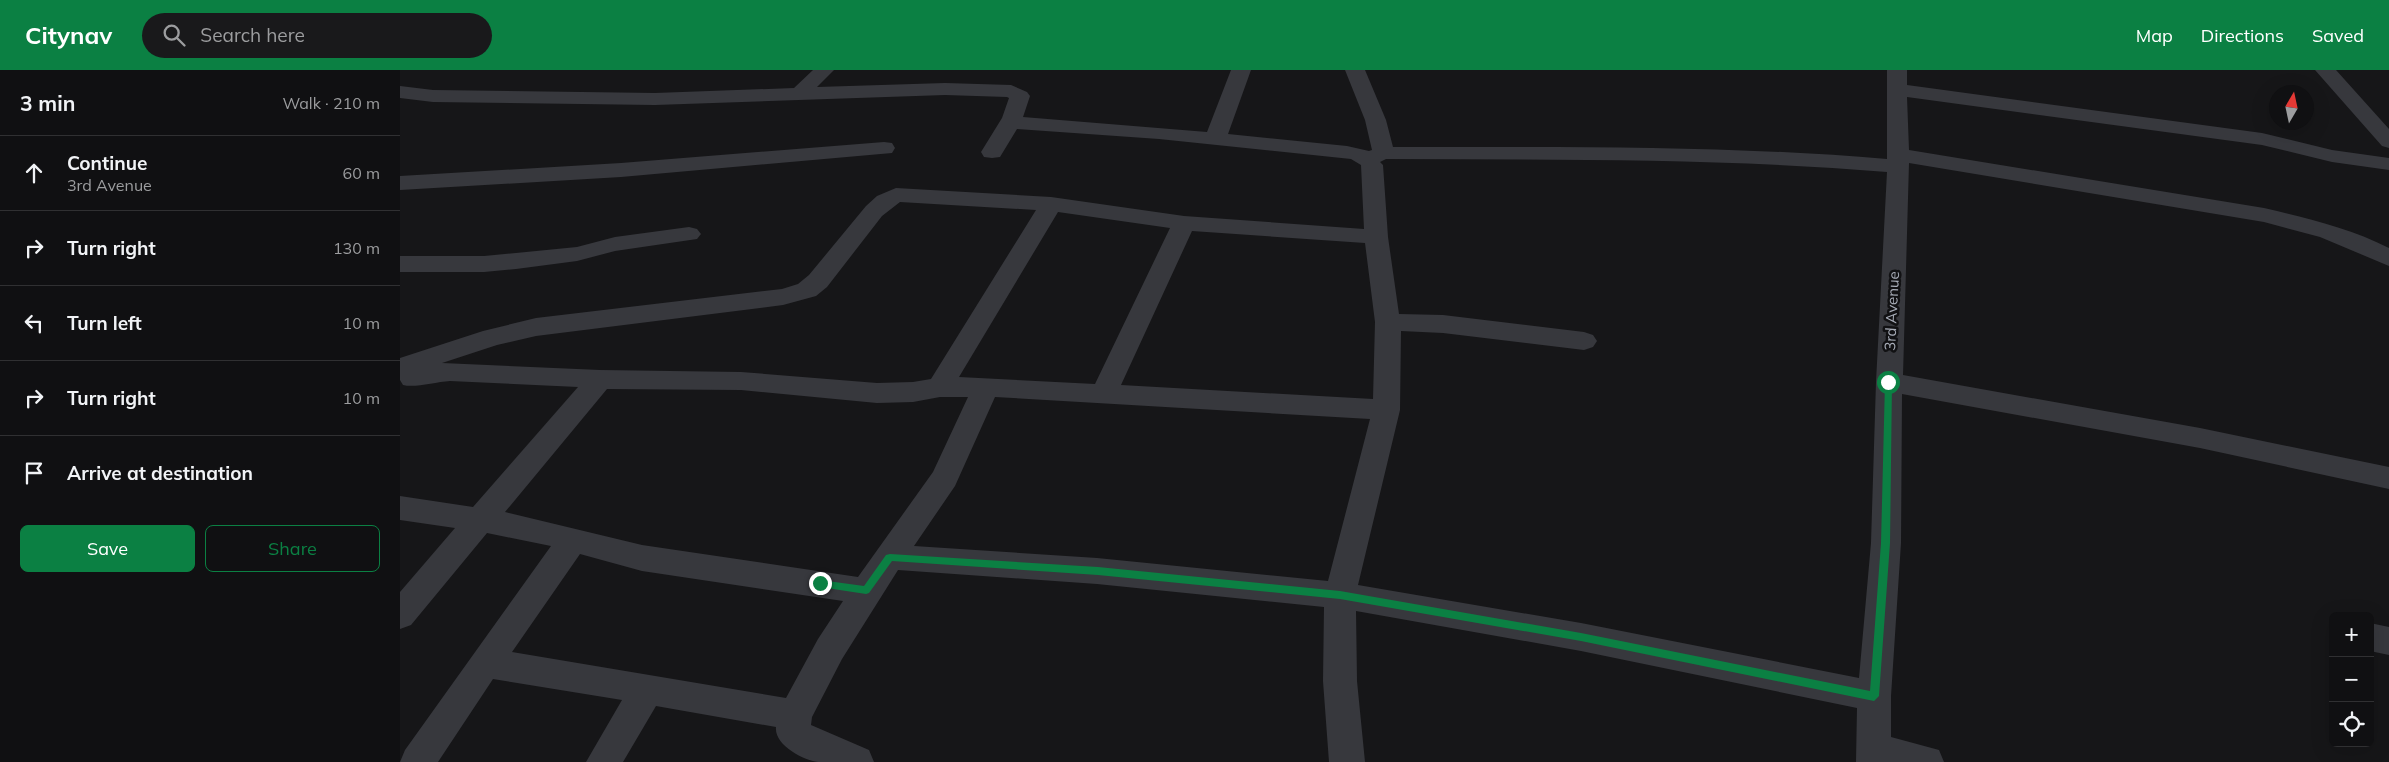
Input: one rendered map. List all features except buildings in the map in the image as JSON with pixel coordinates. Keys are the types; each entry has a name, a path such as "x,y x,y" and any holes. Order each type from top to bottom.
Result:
{"street":[{"path":"799,94 824,70"},
{"path":"1215,139 1241,70"},
{"path":"1347,762 1340,681 1340,595 1386,410 1388,322 1376,237 1372,165 1382,136 1373,110 1358,83 1354,70"},
{"path":"2325,70 2389,142"},
{"path":"1897,80 2253,138 2332,156 2389,164"},
{"name":"3rd Avenue","path":"1874,755 1874,696 1886,543 1888,382 1898,161 1897,80"},
{"path":"401,83 442,96 655,99 945,88 1011,91 1020,96 1010,122 992,152"},
{"path":"1010,122 1215,139 1376,156 1402,154 1698,154 1898,161 2254,213 2316,226 2359,241 2389,258"},
{"path":"400,183 621,170 793,154 884,148"},
{"path":"403,374 492,337 536,327 783,297 807,290 828,270 874,211 885,201 896,195 924,194 1051,204 1184,223 1376,237"},
{"path":"940,387 1051,204"},
{"path":"1102,394 1184,223"},
{"path":"400,264 484,264 516,261 577,254 615,244 689,234"},
{"path":"1388,322 1443,324 1584,341"},
{"path":"403,374 450,372 600,379 741,381 877,393 913,392 940,387 986,387 1386,410"},
{"path":"400,615 478,520 600,379"},
{"path":"1888,382 2200,438 2389,478"},
{"path":"856,762 795,735 792,732 795,715 830,649 866,590 945,478 986,387"},
{"path":"400,508 523,527 642,558 866,590"},
{"path":"418,762 485,663 573,540"},
{"path":"890,557 1098,571 1340,595 1581,637 1874,696"},
{"path":"2374,638 2389,641"},
{"path":"485,663 795,715"},
{"path":"604,762 647,689"},
{"path":"1874,755 1926,762"}],"route":[{"path":"820,583 866,590 890,557 1098,571 1340,595 1581,637 1874,696 1886,543 1888,382"}]}
